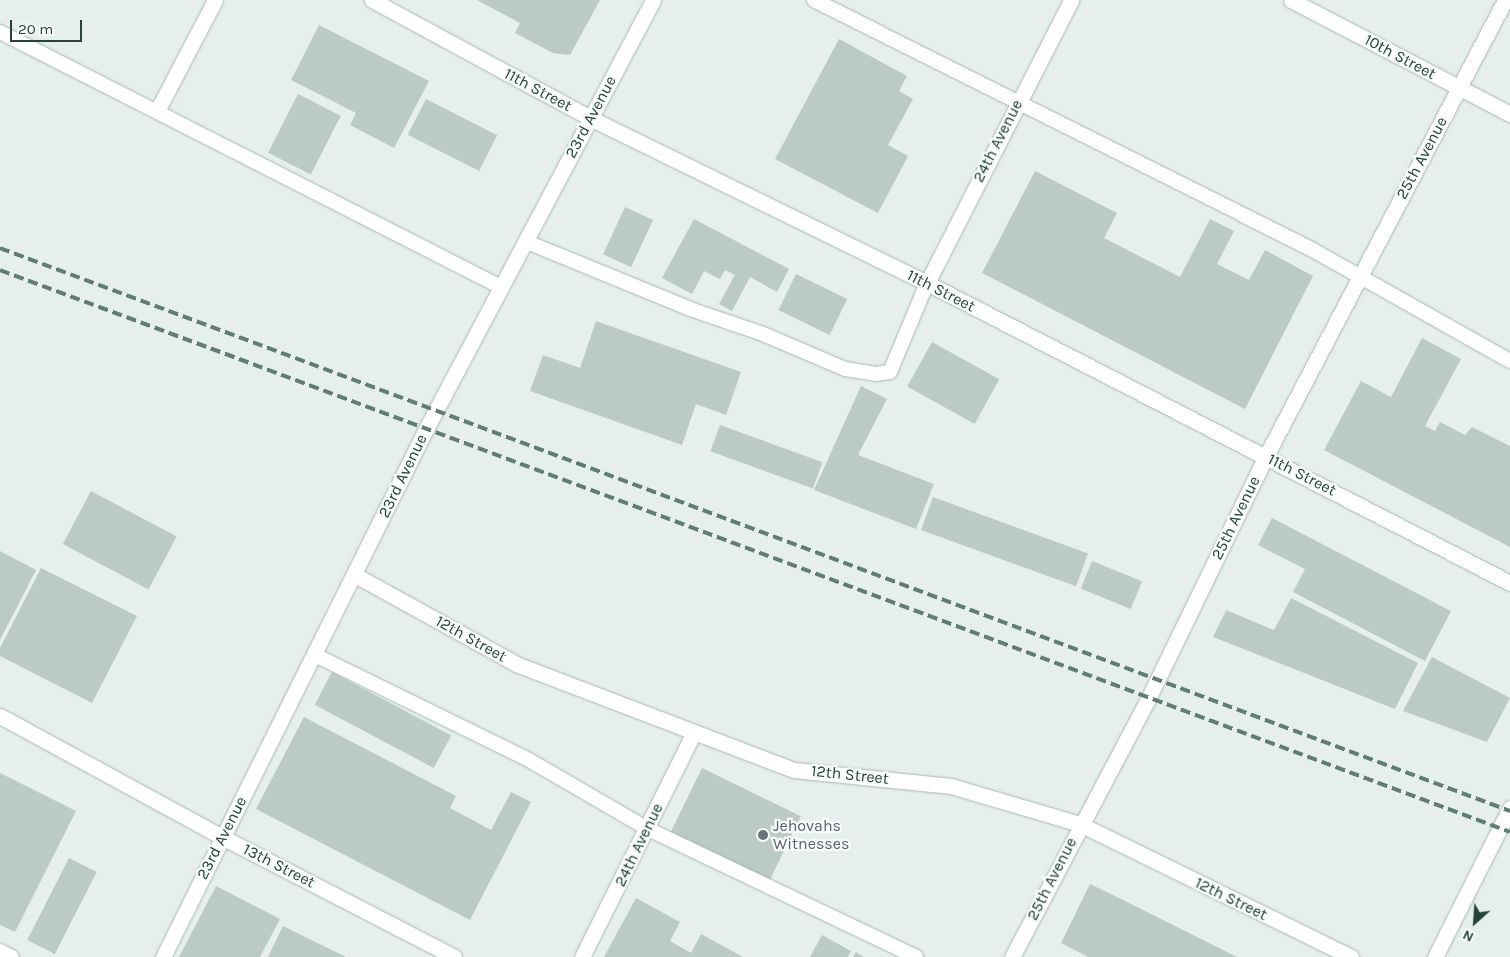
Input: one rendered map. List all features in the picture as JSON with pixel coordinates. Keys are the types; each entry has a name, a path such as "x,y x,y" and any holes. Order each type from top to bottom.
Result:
{"street":[{"path":"157,111 215,0"},
{"name":"11th Street","path":"372,0 590,118 927,283 1510,583"},
{"name":"23rd Avenue","path":"163,957 501,287 527,242 653,0"},
{"name":"24th Avenue","path":"927,283 1071,0"},
{"name":"10th Street","path":"1291,0 1510,114"},
{"name":"25th Avenue","path":"1012,957 1080,824 1148,699 1266,456 1505,0"},
{"name":"12th Street","path":"355,575 516,664 794,770 951,786 1080,824 1351,957"},
{"name":"13th Street","path":"0,716 222,837 454,957"},
{"name":"24th Avenue","path":"582,957 648,829 694,732"},
{"path":"1434,957 1510,808"}],"lane":[{"path":"814,0 1360,277 1510,361"},
{"path":"0,32 501,287"},
{"path":"527,242 690,309 763,334 845,369 876,374 890,372 927,283"},
{"path":"315,655 529,760 648,829 916,957"},
{"path":"0,951 12,957"}],"building":[{"path":"477,0 600,0 570,55 553,53 515,33 520,23"},
{"path":"319,25 429,81 394,148 350,125 356,113 291,80"},
{"path":"839,39 907,76 899,91 913,99 888,145 908,156 878,213 775,159"},
{"path":"298,94 341,116 311,175 268,153"},
{"path":"426,99 497,135 479,171 408,135"},
{"path":"1035,171 1117,213 1104,238 1180,277 1210,219 1234,231 1217,264 1249,280 1265,250 1313,276 1245,409 982,273"},
{"path":"625,207 653,220 631,267 603,254"},
{"path":"694,219 789,269 777,292 750,277 732,311 719,304 735,275 725,270 720,279 704,271 692,294 662,278"},
{"path":"796,274 847,299 830,335 778,310"},
{"path":"596,321 741,372 726,415 696,404 682,445 530,391 543,355 580,368"},
{"path":"1422,338 1461,359 1425,426 1435,431 1440,422 1465,435 1472,427 1510,446 1510,547 1324,450 1361,381 1391,397"},
{"path":"932,342 999,379 975,424 907,387"},
{"path":"861,386 887,399 858,455 934,484 916,529 814,490"},
{"path":"720,425 822,462 813,489 710,451"},
{"path":"91,491 177,537 148,590 63,544"},
{"path":"933,497 1088,553 1076,586 921,530"},
{"path":"1272,518 1451,611 1425,661 1293,592 1305,569 1258,545"},
{"path":"0,551 36,570 0,640"},
{"path":"1092,561 1142,581 1131,609 1081,589"},
{"path":"41,568 137,616 92,703 0,656 0,648"},
{"path":"1291,598 1418,663 1395,709 1213,637 1226,610 1274,630"},
{"path":"1432,657 1510,698 1487,742 1403,711"},
{"path":"332,672 451,735 434,768 315,705"},
{"path":"304,717 456,796 450,808 491,830 511,792 531,802 470,920 256,809"},
{"path":"702,768 801,816 768,883 670,835"},
{"path":"0,773 76,811 15,932 0,925"},
{"path":"69,858 97,872 55,954 27,940"},
{"path":"1090,884 1237,957 1088,957 1061,943"},
{"path":"216,886 280,919 260,957 179,957"},
{"path":"636,898 680,922 670,941 691,953 701,934 743,957 604,957"},
{"path":"283,926 346,957 268,957"},
{"path":"822,935 851,951 848,957 810,957"},
{"path":"856,952 864,957 853,957"}],"railway":[{"path":"0,248 1510,811"},
{"path":"0,270 1510,832"}],"place":[{"name":"Jehovahs Witnesses","path":"763,835"}]}
